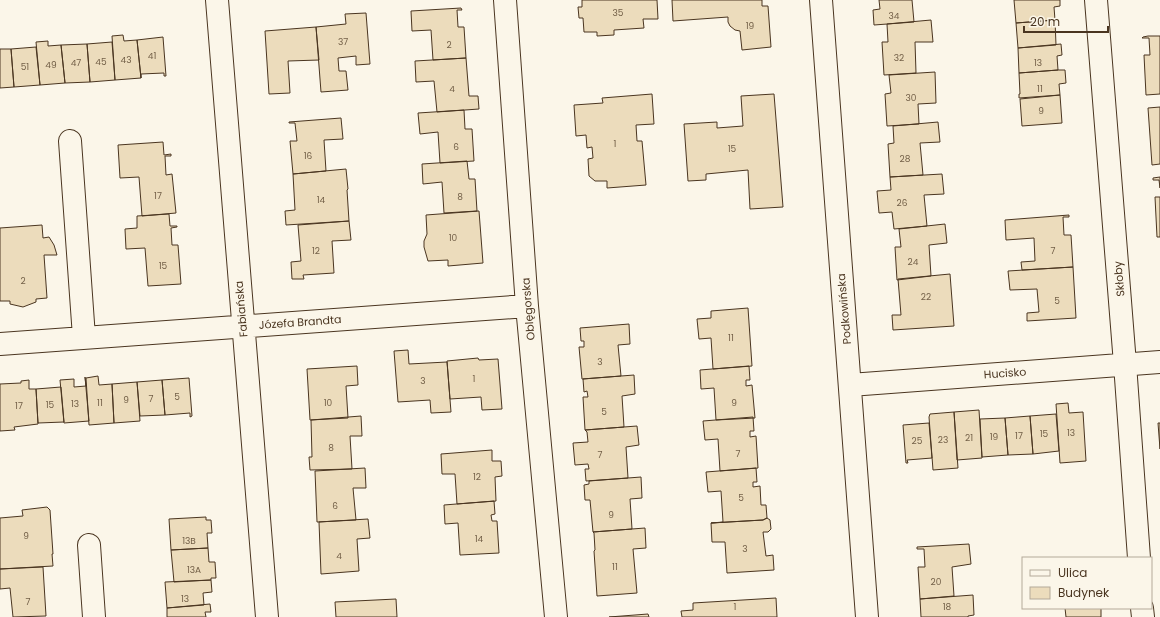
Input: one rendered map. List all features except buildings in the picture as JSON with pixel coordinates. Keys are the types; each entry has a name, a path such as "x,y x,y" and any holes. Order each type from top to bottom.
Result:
{"street":[{"name":"Fabiańska","path":"217,0 242,326 267,617"},
{"name":"Oblęgorska","path":"505,0 527,306 556,617"},
{"name":"Podkowińska","path":"821,0 867,617"},
{"name":"Skłoby","path":"1096,0 1126,364 1139,557"},
{"path":"70,141 84,338"},
{"name":"Józefa Brandta","path":"0,344 527,306"},
{"name":"Hucisko","path":"850,384 1160,362"},
{"path":"89,545 94,617"}]}
